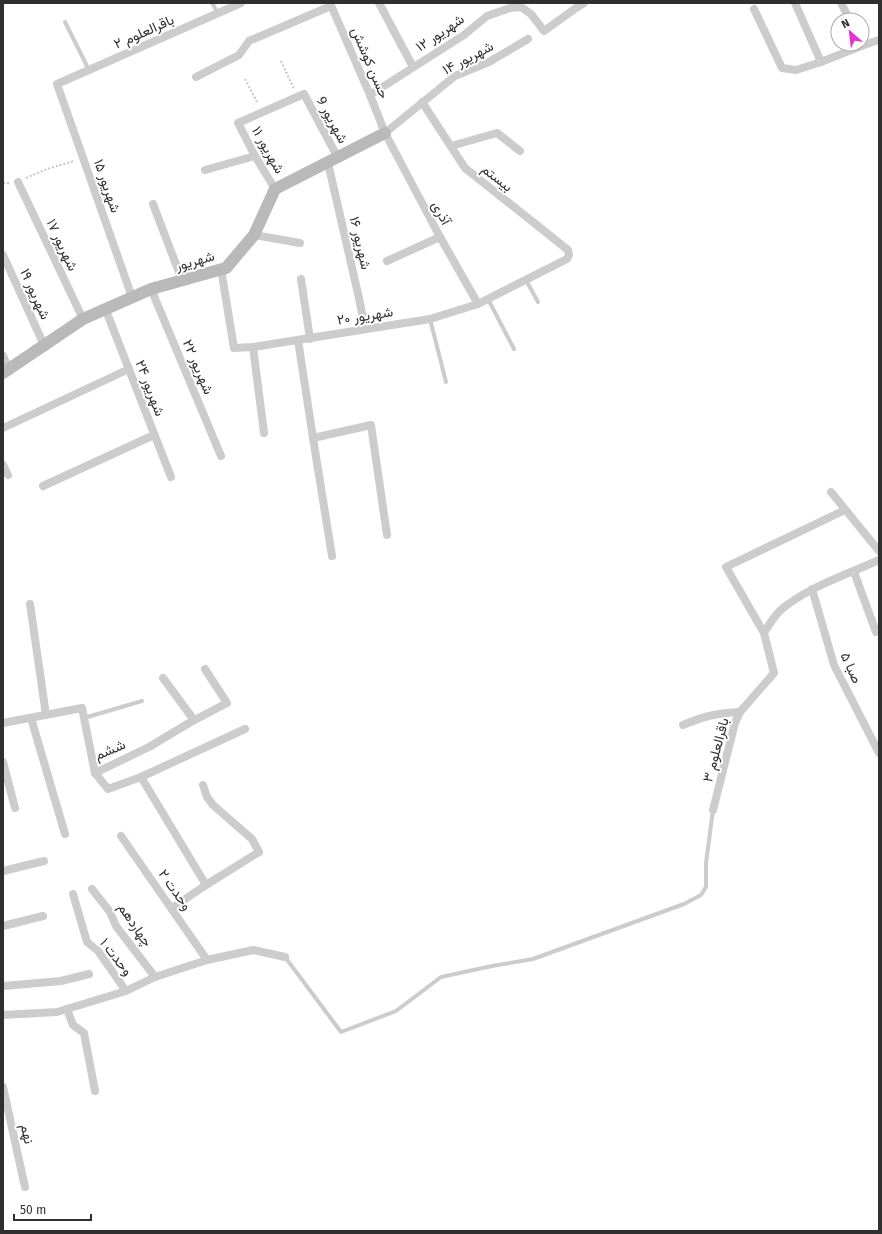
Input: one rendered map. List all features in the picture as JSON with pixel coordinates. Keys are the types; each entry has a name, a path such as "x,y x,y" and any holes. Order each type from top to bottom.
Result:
{"street":[{"name":"باقرالعلوم ۲","path":"57,84 241,3"},
{"path":"379,3 413,67"},
{"name":"شهریور ۱۲","path":"370,95 464,35 487,16 510,8 521,7 531,14 544,31 584,3"},
{"path":"795,3 821,62"},
{"path":"841,3 846,12"},
{"path":"196,77 239,55 248,41 331,4"},
{"name":"حسن کوشش","path":"331,4 385,133"},
{"path":"754,9 782,68 796,70 821,62 844,52"},
{"name":"شهریور ۱۴","path":"385,133 455,76 489,62 528,39"},
{"name":"شهریور ۱۵","path":"57,84 132,297"},
{"name":"شهریور ۱۱","path":"275,189 255,156 238,122 301,96"},
{"name":"شهریور 9","path":"301,96 333,160"},
{"name":"بیستم","path":"422,102 465,168 568,250 569,255 567,259"},
{"path":"275,189 385,133"},
{"name":"آذری","path":"385,133 440,237 478,304"},
{"path":"451,146 497,133 520,150"},
{"path":"205,170 255,156"},
{"name":"شهریور ۱۶","path":"333,160 365,329"},
{"name":"شهریور ۱۷","path":"18,182 83,319"},
{"name":"شهریور","path":"6,371 83,319 105,308 151,289 226,268 254,235 275,189"},
{"path":"153,204 182,280"},
{"path":"254,235 300,242"},
{"path":"386,261 440,237"},
{"name":"شهریور ۱۹","path":"3,255 44,345"},
{"name":"شهریور ۲۰","path":"221,269 234,348 253,347 310,339 365,329 430,320 478,304 567,259"},
{"path":"301,279 310,339"},
{"name":"شهریور ۲۲","path":"151,289 221,456"},
{"name":"شهریور ۲۴","path":"105,308 171,477"},
{"path":"298,340 332,556"},
{"path":"253,347 264,433"},
{"path":"3,356 6,371"},
{"path":"3,428 129,369"},
{"path":"313,438 371,425 387,535"},
{"path":"43,486 154,435"},
{"path":"3,465 8,475"},
{"path":"831,492 879,551"},
{"path":"845,510 726,567 764,633 781,609 812,589 879,560"},
{"path":"854,572 876,632"},
{"name":"صبا ۵","path":"812,589 834,665 879,753"},
{"path":"30,604 46,715"},
{"name":"باقرالعلوم ۳","path":"713,810 735,723 740,712 774,673 764,633"},
{"name":"ششم","path":"84,718 95,773 149,747 194,720 227,703 205,669"},
{"path":"163,678 194,720"},
{"path":"3,723 82,708 84,718"},
{"path":"684,725 700,718 720,713 740,712"},
{"path":"31,718 65,834"},
{"path":"95,773 108,789 141,777 245,729"},
{"path":"3,762 15,808"},
{"path":"141,777 206,885"},
{"path":"172,908 259,852 252,839 213,805 207,797 203,785"},
{"name":"وحدت ۲","path":"121,836 207,960"},
{"path":"3,871 44,861"},
{"name":"چهاردهم","path":"92,889 110,912 116,926 155,977"},
{"name":"وحدت ۱","path":"73,894 87,942 98,951 126,991"},
{"path":"3,926 43,916"},
{"path":"3,1015 57,1012 126,991 155,977 207,960 253,950 285,957"},
{"path":"3,986 61,981 89,974"},
{"path":"67,1009 73,1025 84,1033 95,1091"},
{"name":"نهم","path":"3,1086 25,1187"}],"lane":[{"path":"212,3 218,13"},
{"path":"64,22 89,70"},
{"path":"526,280 538,302"},
{"path":"488,299 514,349"},
{"path":"430,320 446,382"},
{"path":"84,718 142,701"},
{"path":"285,957 341,1032 396,1011 441,977 533,959 684,904 701,895 706,888 706,863 713,810"}],"path":[{"path":"281,61 301,96"},
{"path":"246,79 262,112"},
{"path":"3,183 18,182 47,169 83,158"}]}
